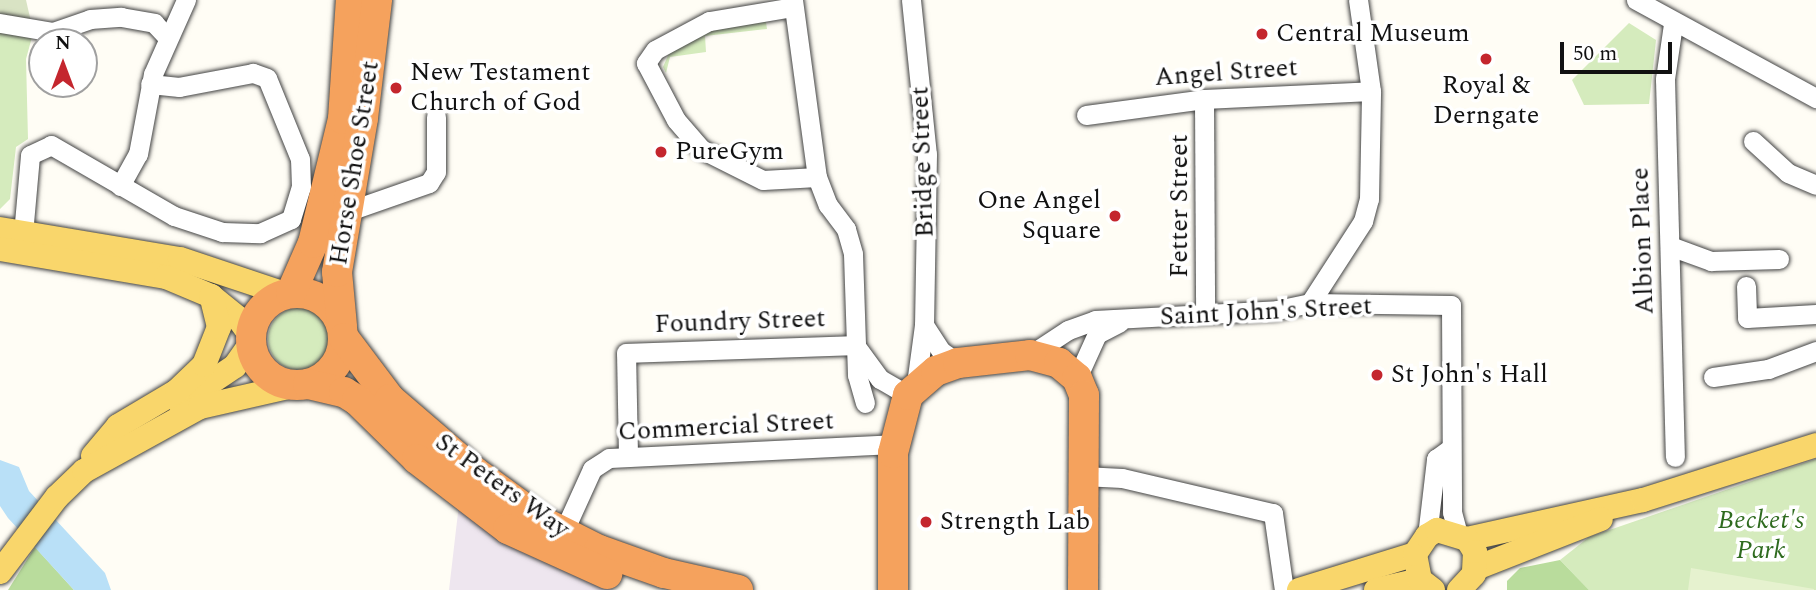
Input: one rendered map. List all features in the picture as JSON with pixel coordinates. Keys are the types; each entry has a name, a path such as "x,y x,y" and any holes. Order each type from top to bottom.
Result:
{"highway":[{"name":"Horse Shoe Street","path":"288,293 313,243 343,119 351,0"},
{"name":"Horse Shoe Street","path":"343,332 337,272 375,37 377,0"},
{"path":"288,293 325,301 343,332 332,370 303,385 274,379 263,371 251,339 263,307 288,293"},
{"name":"St Peters Way","path":"343,332 377,384 422,428 475,472 563,533 664,573 738,590"},
{"path":"1030,355 1059,363 1077,378 1087,416 1083,476 1083,590"},
{"name":"Saint John's Street","path":"912,390 958,363 1030,355"},
{"name":"St Peters Way","path":"303,385 344,392 357,400 417,459 508,529 549,551 656,590"},
{"name":"Bridge Street","path":"893,590 894,444 912,390"}],"main road":[{"path":"11,241 180,259 271,293 288,293"},
{"path":"11,241 166,276 211,296 238,318 251,339 235,366 210,386 88,464"},
{"path":"0,572 57,497 118,426 177,391 204,365 219,327 211,296"},
{"path":"88,464 200,408 303,385"},
{"path":"1459,590 1476,568 1643,500 1816,446"},
{"path":"1299,590 1421,545 1437,530 1463,537 1643,500"},
{"path":"1463,537 1475,552 1476,568"},
{"path":"1376,590 1426,585 1421,545"}],"street":[{"path":"120,186 138,154 150,84 167,37 186,0"},
{"name":"Bridge Street","path":"911,0 927,135 924,325 912,390"},
{"path":"1310,303 1363,221 1369,199 1371,91 1358,0"},
{"path":"1636,0 1658,7 1673,24 1816,98"},
{"path":"817,177 763,180 701,149 676,120 646,63 664,44 709,21 793,4 817,177 851,241 856,345 865,402"},
{"path":"0,23 54,32 90,19 121,17 154,23 167,37"},
{"name":"Albion Place","path":"1673,24 1665,79 1675,457"},
{"path":"11,241 30,155 39,147 57,146 174,216 222,232 260,233 291,219 301,187 300,159 267,78 253,73 178,87 150,84"},
{"name":"Angel Street","path":"1086,115 1204,99 1371,91"},
{"name":"Fetter Street","path":"1204,99 1205,314"},
{"path":"345,212 417,190 436,172 436,117"},
{"path":"1753,141 1788,173 1816,185"},
{"path":"354,169 370,192 384,201"},
{"path":"1670,246 1711,261 1779,260"},
{"path":"1746,286 1748,318 1816,314"},
{"name":"Saint John's Street","path":"1030,355 1069,330 1095,320 1123,321 1277,310 1310,303 1451,305 1450,449"},
{"name":"Saint John's Street","path":"1077,378 1097,334 1123,321"},
{"path":"924,325 941,351 958,363"},
{"path":"856,345 874,373 912,390"},
{"name":"Foundry Street","path":"636,455 626,353 856,345"},
{"path":"1713,377 1768,369 1816,351"},
{"name":"Commercial Street","path":"563,533 592,469 609,458 894,444"},
{"path":"1450,449 1452,512 1463,537"},
{"path":"1421,545 1436,459 1450,449"},
{"path":"1083,476 1122,478 1273,513 1284,590"}],"shaded area":[{"path":"459,504 538,559 614,590 449,590"}],"green space":[{"path":"0,0 26,0 31,22 0,16"},
{"path":"765,15 767,29 705,36 706,52 670,57 666,73 663,67 670,51 703,31"},
{"path":"1629,23 1656,40 1649,104 1584,105 1572,80"},
{"path":"0,28 28,36 28,139 16,147 10,199 0,209"},
{"path":"293,308 305,308 321,317 328,327 328,351 321,361 305,370 293,370 282,365 273,356 268,345 268,333 273,322 282,313"},
{"name":"Becket's Park","path":"1816,459 1816,590 1589,590 1560,560 1589,537"},
{"path":"35,547 74,590 8,590"},
{"path":"1560,560 1589,590 1507,590 1507,581 1520,568"},
{"path":"1691,568 1814,589 1814,590 1688,590"}],"water":[{"path":"0,460 19,467 29,491 105,573 111,590 74,590 8,518 0,506"}],"place":[{"name":"Central Museum","path":"1262,34"},
{"name":"Royal & Derngate","path":"1486,59"},
{"name":"New Testament Church of God","path":"396,88"},
{"name":"PureGym","path":"661,152"},
{"name":"One Angel Square","path":"1115,216"},
{"name":"St John's Hall","path":"1377,375"},
{"name":"Strength Lab","path":"926,522"}]}
